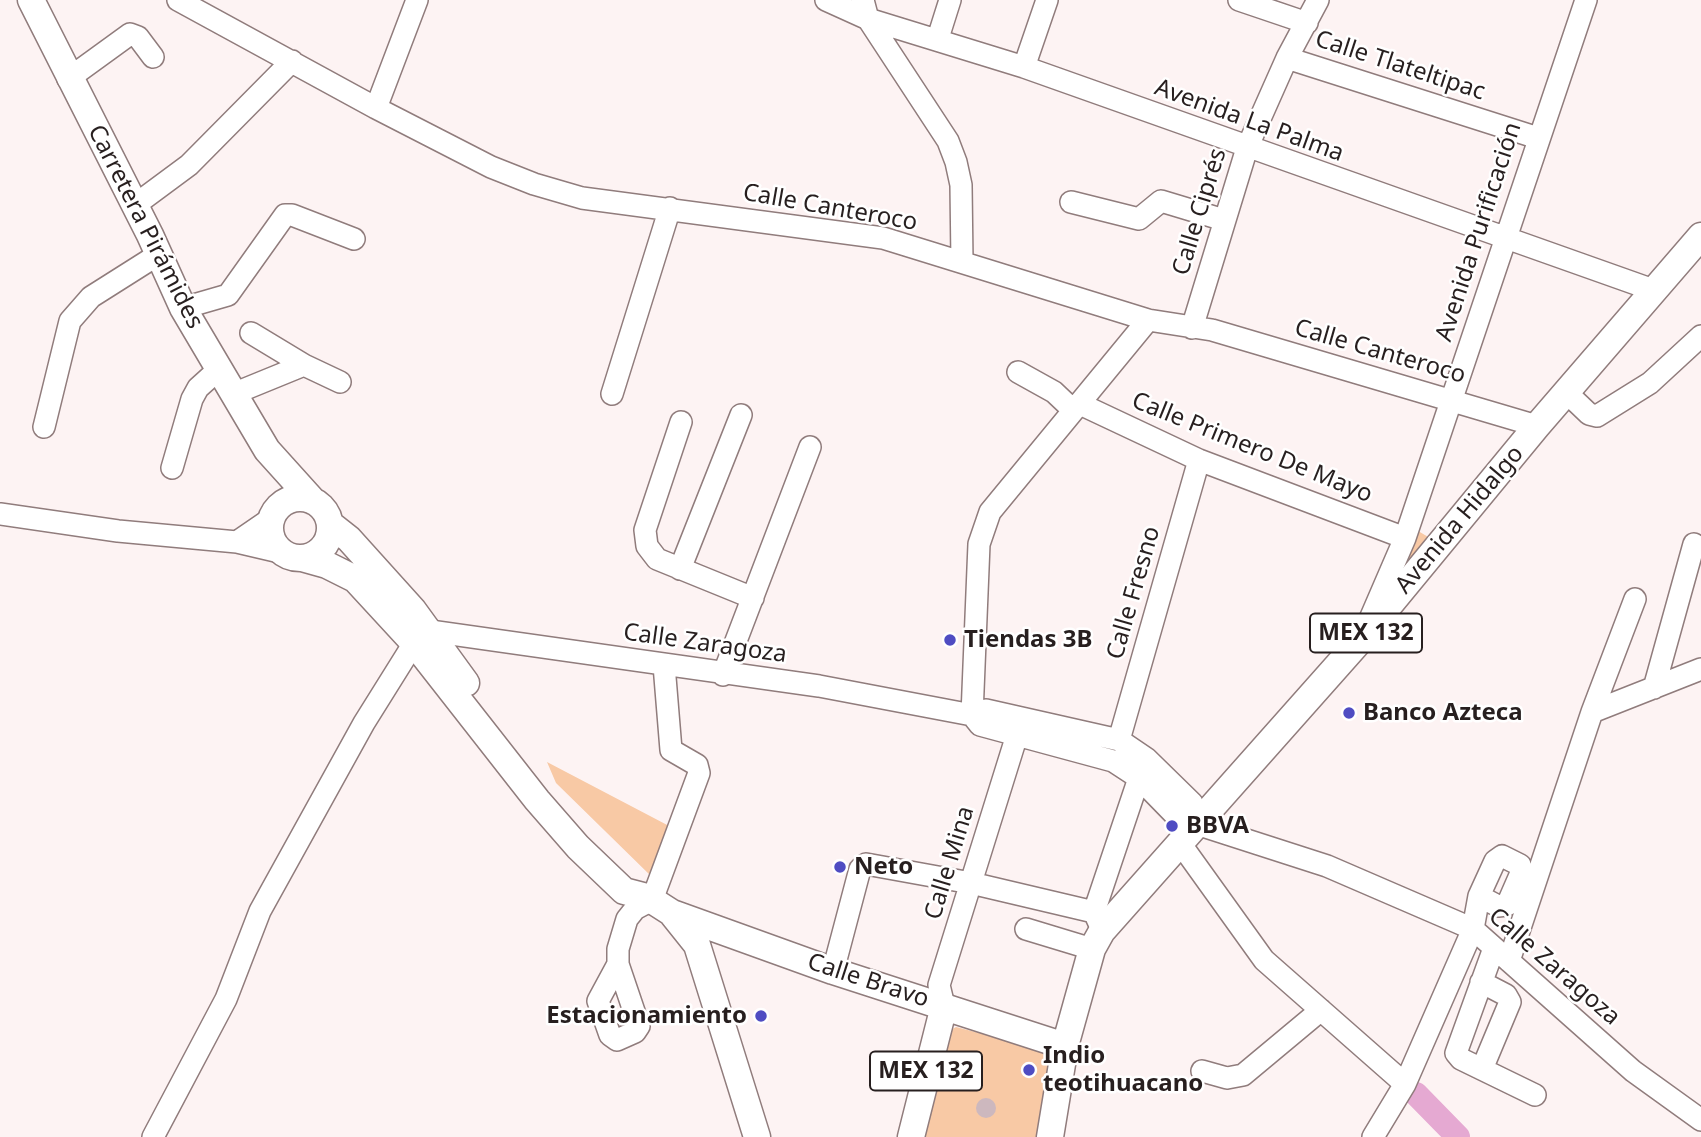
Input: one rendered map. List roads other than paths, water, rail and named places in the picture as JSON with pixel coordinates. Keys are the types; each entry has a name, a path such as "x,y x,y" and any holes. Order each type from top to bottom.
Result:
{"main road":[{"name":"Carretera Pirámides","path":"31,0 135,205 183,309 267,450"},
{"name":"Avenida Hidalgo","path":"1065,1046 1096,931 1180,843 1363,637 1537,426 1701,236"},
{"path":"267,450 313,501 321,506 330,524 349,539 422,637 481,705 549,791 638,878 657,903 696,944 757,1137"},
{"path":"267,450 278,511 272,538 293,556 355,579 422,637"},
{"path":"278,511 293,499 313,501"},
{"path":"293,556 320,551 330,534 330,524"},
{"name":"Calle Bravo","path":"657,903 833,971 1065,1046"},
{"name":"MEX 132","path":"911,1137 944,1006"},
{"name":"MEX 132","path":"1050,1137 1065,1046"}],"street":[{"name":"Calle Canteroco","path":"178,0 376,108 491,167 534,184 582,198 883,239 1148,320 1212,330 1537,426"},
{"path":"376,108 417,0"},
{"name":"Avenida La Palma","path":"826,0 866,9 938,38 1656,291"},
{"path":"938,38 950,0"},
{"path":"1024,67 1047,0"},
{"path":"1239,0 1307,23"},
{"name":"Calle Ciprés","path":"1192,328 1247,148 1287,58 1318,0"},
{"name":"Avenida Purificación","path":"1363,637 1405,538 1586,0"},
{"path":"866,9 947,141 957,162 961,185 962,262"},
{"path":"69,79 130,34 138,37 153,57"},
{"name":"Calle Tlateltipac","path":"1287,58 1538,138"},
{"path":"135,205 189,165 292,61"},
{"path":"1072,202 1139,219 1161,201 1224,220"},
{"path":"612,394 670,208"},
{"path":"183,309 228,295 285,215 292,215 354,239"},
{"path":"44,427 70,321 91,297 159,254"},
{"path":"972,715 979,544 983,528 996,502 1148,320"},
{"path":"251,333 304,365 340,382"},
{"path":"1567,393 1589,414 1597,416 1650,383 1701,336"},
{"path":"233,394 304,365"},
{"path":"172,468 192,399 198,388 219,369"},
{"name":"Calle Primero De Mayo","path":"1018,372 1076,407 1199,460 1405,538"},
{"path":"681,569 741,415"},
{"path":"681,422 645,530 647,546 657,559 753,598"},
{"path":"723,675 810,447"},
{"name":"Calle Fresno","path":"1119,740 1199,460"},
{"path":"237,542 278,511"},
{"path":"0,514 118,531 237,542 293,556"},
{"path":"1654,688 1695,544"},
{"path":"1535,1095 1461,1059 1456,1052 1481,982 1502,954 1635,599"},
{"path":"153,1137 226,999 260,911 364,723 422,637"},
{"name":"Calle Zaragoza","path":"422,637 819,686 972,715 986,710 1119,740 1147,759 1192,803 1199,822"},
{"path":"618,964 618,949 627,919 635,909 657,903 699,769 671,750 664,665"},
{"path":"1592,712 1701,669"},
{"name":"Calle Zaragoza","path":"972,715 980,725 1112,761 1139,778 1178,817 1327,866 1473,929 1633,1071 1701,1120"},
{"name":"Calle Mina","path":"944,1006 939,985 1017,735"},
{"path":"1096,931 1139,778"},
{"path":"1180,843 1264,960 1405,1084"},
{"path":"833,971 860,869 866,863 971,883 1096,931"},
{"path":"1373,1137 1405,1084 1473,929 1479,896"},
{"path":"1026,929 1096,931"},
{"path":"1481,982 1506,995 1510,1002 1482,1069"},
{"path":"1202,1071 1227,1078 1243,1075 1321,1010"}],"waterway":[{"path":"1416,1094 1458,1137"}],"place":[{"name":"Tiendas 3B","path":"950,640"},
{"name":"Banco Azteca","path":"1349,713"},
{"name":"BBVA","path":"1172,826"},
{"name":"Neto","path":"840,867"},
{"name":"Estacionamiento","path":"761,1016"},
{"name":"Indio teotihuacano","path":"1029,1070"}]}
